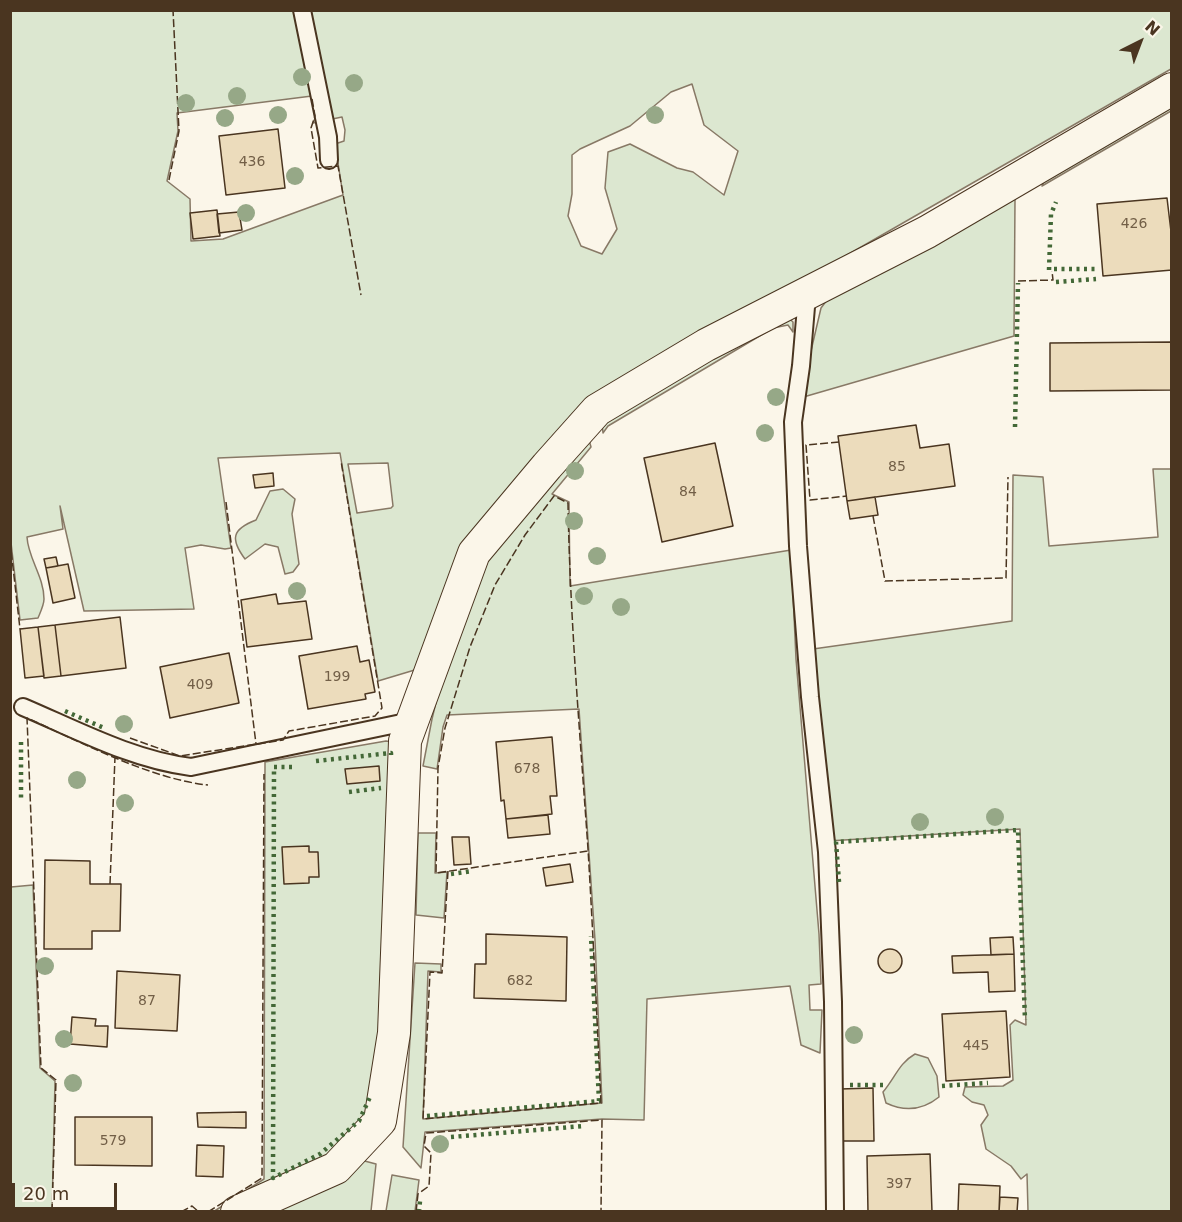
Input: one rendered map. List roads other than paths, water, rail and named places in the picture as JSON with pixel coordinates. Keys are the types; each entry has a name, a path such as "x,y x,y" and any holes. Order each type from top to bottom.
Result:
{"street":[{"path":"237,1212 336,1168 380,1121 394,1033 405,741 474,553 597,410 706,345 927,232 1172,89"}],"lane":[{"path":"302,10 328,137 329,160"},
{"path":"807,295 801,366 793,422 798,546 809,686 827,852 833,1002 835,1212"},
{"path":"24,706 121,748 170,765 192,767 411,721"}]}
